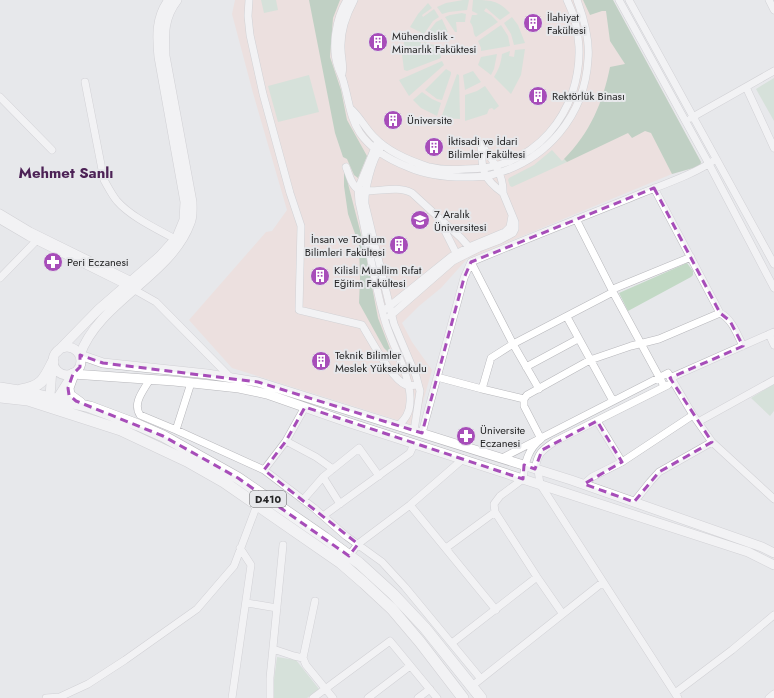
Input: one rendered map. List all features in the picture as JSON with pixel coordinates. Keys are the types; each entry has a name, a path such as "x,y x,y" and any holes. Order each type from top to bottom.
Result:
{"highway":[{"path":"18,391 35,387 42,381 55,357"},
{"path":"73,374 68,388 69,395 76,401 90,407"},
{"name":"D410","path":"0,388 18,391 121,430 187,461 224,482 340,563 369,588 392,609 420,642 463,698"},
{"name":"D410","path":"0,397 90,407 163,436 238,478 349,556 404,605 481,698"}],"main road":[{"path":"52,403 73,374 80,367 80,355 83,347 98,324 175,239 184,220 185,202 159,56 157,35 160,17 169,0"},
{"path":"177,0 166,19 164,36 165,56 192,202 191,221 183,241 165,261 99,309 55,357 54,366 60,373 68,375 73,374 150,379 239,388 267,394 414,444 748,552 774,565"},
{"path":"52,403 51,375 55,357 60,348 74,348 80,355 103,363 230,377 258,382 584,484 762,547 774,553"}],"street":[{"path":"249,0 248,16 250,35 263,94 290,193 301,226 299,310 362,325 392,372 408,386 418,385"},
{"path":"347,0 339,19 336,42 337,64 342,74 351,109 351,117 354,124 364,138 376,150 403,165 427,173 449,177 486,176 499,173 521,164 542,150 559,134 569,121 577,106 586,81 588,60 586,29 577,0"},
{"path":"342,74 343,66 341,37 347,14 354,0"},
{"path":"351,109 356,113 366,128 381,143 407,158 431,167 451,170 482,168 510,161 525,153 556,126 575,86 579,60 579,36 576,22 567,0"},
{"path":"619,0 709,164 774,288"},
{"path":"630,0 774,264"},
{"path":"769,0 774,10"},
{"path":"685,122 774,71"},
{"path":"85,82 104,180 112,194 118,202 132,214 175,239"},
{"path":"746,87 774,148"},
{"path":"0,97 52,150"},
{"path":"381,143 376,150 358,189 359,202 384,320 408,386 410,403 408,413 406,418 398,426"},
{"path":"382,312 391,311 453,261 513,233 516,224 503,193 499,173 496,165 481,144 482,168 486,176 503,193"},
{"path":"376,150 366,190 366,204 394,324 420,391 418,432"},
{"path":"418,432 437,377 464,278 471,262 654,188 709,164 716,159"},
{"path":"346,167 352,183 358,189 394,189 412,193 469,247"},
{"path":"654,188 720,313 726,316 730,321 743,346"},
{"path":"0,213 30,231 133,285 156,302 230,377"},
{"path":"384,320 391,311 446,259 469,247 505,232 510,227 512,216"},
{"path":"438,218 456,253"},
{"path":"576,219 664,386"},
{"path":"0,220 36,241 133,285"},
{"path":"0,278 36,241"},
{"path":"482,389 491,358 513,344 567,317 613,291 691,257"},
{"path":"471,262 513,344 539,389"},
{"path":"437,377 524,399 590,360 641,343 659,339 720,313"},
{"path":"567,317 613,401"},
{"path":"502,458 542,439 660,377 670,378 771,333 774,345"},
{"path":"526,367 578,339"},
{"path":"670,378 664,386 554,442 542,450 537,458 537,469 540,484 677,696 774,615"},
{"path":"670,378 712,442 773,496"},
{"path":"150,379 137,403 137,410 140,416 176,430 264,470 303,500 346,536 382,562 405,587 481,679"},
{"path":"698,422 774,380"},
{"path":"176,430 191,384"},
{"path":"524,399 524,406 542,439"},
{"path":"264,470 286,441 305,407"},
{"path":"584,484 592,477 622,462 693,415"},
{"path":"597,420 622,462"},
{"path":"542,439 533,445 524,465 523,479 500,496 494,504 495,512 562,613"},
{"path":"286,441 316,457 333,469"},
{"path":"634,502 659,472 712,442"},
{"path":"323,516 410,453 414,444"},
{"path":"303,500 323,477 359,448 379,476"},
{"path":"349,556 358,544 410,505 463,459"},
{"path":"323,477 340,504"},
{"path":"46,698 60,697 88,684 126,660 196,609 234,566 257,505"},
{"path":"410,505 496,610"},
{"path":"446,548 495,512"},
{"path":"270,698 272,649 283,545"},
{"path":"230,697 247,603 251,565 240,548"},
{"path":"452,643 537,577"},
{"path":"472,686 562,613 603,582"},
{"path":"315,601 303,658 306,665 332,698"},
{"path":"247,603 277,608"},
{"path":"313,698 390,642 437,698"},
{"path":"272,649 303,658"},
{"path":"368,698 410,666"},
{"path":"418,698 430,689"},
{"path":"769,698 774,694"}],"highlighted area":[{"path":"654,188 720,313 730,321 743,346 670,378 712,442 659,472 634,502 584,484 622,462 597,421 542,450 535,469 524,465 523,479 305,407 286,441 264,470 358,544 349,556 238,478 163,436 76,401 69,395 68,388 73,374 80,367 80,355 103,363 258,382 422,433 464,278 471,262"}],"shaded area":[{"name":"7 Aralık Üniversitesi","path":"235,0 613,0 701,162 700,166 672,174 467,259 441,288 419,306 402,323 412,342 432,370 416,426 232,368 189,320 266,232 272,231 287,210 232,14"}],"green space":[{"path":"261,0 276,0 278,10 264,13"},
{"path":"309,0 340,0 333,18 330,57 341,90 347,120 367,156 358,178 354,175 347,159 343,157 335,133"},
{"path":"469,0 467,10 442,14 437,7 446,3"},
{"path":"473,0 484,0 498,3 510,13 500,20 486,8 484,11 498,22 476,37 470,22 472,15 478,14 472,11"},
{"path":"583,0 613,0 701,162 700,166 672,174 651,133 645,131 632,138 628,133 567,162 564,159 581,139 594,116 604,92 610,67 625,64 610,41 606,11 590,15"},
{"path":"428,3 432,8 422,15 423,17 434,9 439,17 433,21 424,34 410,27 418,14"},
{"path":"462,13 466,14 465,22 456,22 457,32 455,32 445,17"},
{"path":"512,17 518,25 525,43 514,45 511,34 504,23"},
{"path":"442,19 448,32 441,35 441,42 426,35 436,22"},
{"path":"501,25 508,36 510,46 481,51 478,41"},
{"path":"405,37 421,41 420,54 423,54 424,42 440,47 441,58 407,71 404,70 402,54"},
{"path":"525,49 521,75 511,94 494,77 500,66 502,54 510,51 509,56 514,57 515,50"},
{"path":"497,54 494,69 491,75 478,65 481,57"},
{"path":"442,61 444,65 409,96 399,80"},
{"path":"446,69 451,72 451,74 442,100 437,99 425,90"},
{"path":"473,71 481,82 465,90 463,75"},
{"path":"457,74 459,75 460,119 441,118"},
{"path":"309,75 319,112 278,122 268,86"},
{"path":"774,78 774,121 756,89"},
{"path":"485,86 499,106 494,110 492,108 489,109 487,114 465,121 465,95 477,91"},
{"path":"422,92 441,103 437,116 421,108 413,100"},
{"path":"552,150 562,161 564,159 567,162 512,187 510,186 508,180 509,178 534,165"},
{"path":"344,168 365,250 378,318 390,349 389,353 384,348 359,303 359,245 348,214 344,186"},
{"path":"687,263 693,271 693,275 691,277 628,311 619,293"},
{"path":"774,384 774,411 770,416 751,398"},
{"path":"277,657 296,660 319,689 307,698 273,698"}],"place":[{"name":"İlahiyat Fakültesi","path":"533,23"},
{"name":"Mühendislik - Mimarlık Faküktesi","path":"378,42"},
{"name":"Rektörlük Binası","path":"538,96"},
{"name":"Üniversite","path":"393,120"},
{"name":"İktisadi ve İdari Bilimler Fakültesi","path":"434,147"},
{"name":"7 Aralık Üniversitesi","path":"420,220"},
{"name":"İnsan ve Toplum Bilimleri Fakültesi","path":"399,245"},
{"name":"Peri Eczanesi","path":"53,262"},
{"name":"Kilisli Muallim Rıfat Eğitim Fakültesi","path":"320,276"},
{"name":"Teknik Bilimler Meslek Yüksekokulu","path":"321,361"},
{"name":"Üniversite Eczanesi","path":"466,436"}],"district":[{"name":"Mehmet Sanlı","path":"66,173"}]}
